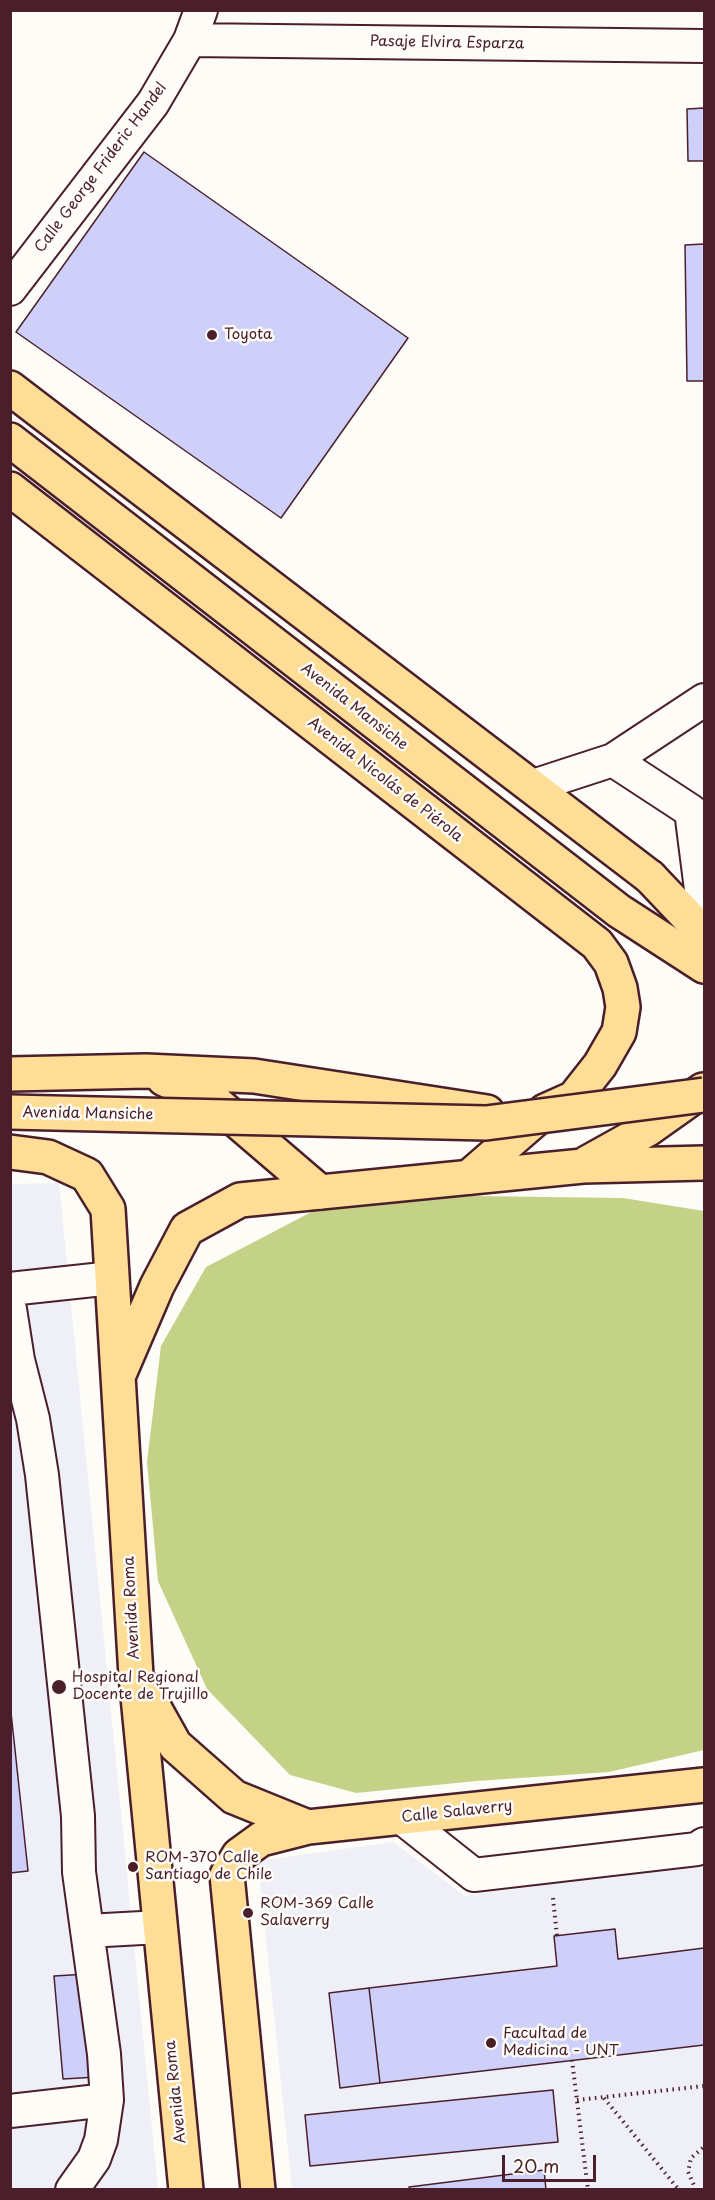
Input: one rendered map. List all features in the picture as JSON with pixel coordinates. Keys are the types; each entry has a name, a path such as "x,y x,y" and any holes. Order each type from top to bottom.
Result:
{"main road":[{"path":"10,388 650,877 704,914"},
{"name":"Avenida Mansiche","path":"10,440 619,911 705,966"},
{"name":"Avenida Nicolás de Piérola","path":"10,489 597,944 610,963 621,988 623,1007 619,1032 600,1065 574,1098 545,1111"},
{"path":"10,1074 146,1071 254,1076 487,1112 545,1111"},
{"path":"146,1071 215,1102 320,1192"},
{"path":"583,1166 648,1129 705,1089"},
{"name":"Avenida Mansiche","path":"10,1112 486,1123 705,1095"},
{"path":"469,1177 545,1111"},
{"name":"Avenida Roma","path":"10,1152 48,1157 87,1175 108,1209 136,1676 186,2190"},
{"path":"118,1376 157,1286 187,1229 240,1200 583,1166 705,1163"},
{"path":"136,1676 175,1745 234,1797 308,1827"},
{"name":"Calle Salaverry","path":"258,2190 227,1875 238,1855 261,1839 308,1827 705,1785"}],"street":[{"name":"Calle George Frideric Handel","path":"10,289 153,103 190,40 201,10"},
{"name":"Pasaje Elvira Esparza","path":"190,40 705,46"},
{"path":"533,786 613,760 705,700"},
{"path":"613,760 698,801 704,914"},
{"path":"10,1289 112,1278"},
{"path":"10,1309 42,1475 77,1804 79,1872 104,2054 107,2100 101,2140 94,2159 72,2190"},
{"path":"402,1818 474,1875 697,1849 705,1844"},
{"path":"87,1931 160,1927"},
{"path":"10,2111 107,2100"}],"path":[{"path":"549,1866 557,1936"},
{"path":"572,2060 588,2190"},
{"path":"577,2100 705,2086"},
{"path":"604,2097 679,2190"},
{"path":"696,2190 688,2172 691,2158 705,2146"}],"shaded area":[{"name":"Hospital Regional Docente de Trujillo","path":"59,1183 158,2189 11,2189 10,1184"},
{"name":"Facultad de Medicina - UNT","path":"393,1842 465,1896 704,1863 704,2189 292,2189 258,1861"}],"green space":[{"path":"472,1196 623,1198 704,1211 704,1750 609,1772 476,1781 356,1793 290,1775 207,1689 158,1581 147,1462 161,1346 206,1267 323,1206"}],"building":[{"path":"704,108 704,161 688,161 687,109"},
{"name":"Toyota","path":"144,152 408,338 281,518 16,332"},
{"path":"704,244 704,381 687,381 685,245"},
{"path":"10,1703 28,1871 10,1873"},
{"path":"615,1929 618,1959 704,1948 704,2045 380,2083 369,1988 557,1966 554,1936"},
{"path":"88,1974 97,2077 63,2079 54,1976"},
{"path":"369,1988 380,2083 340,2088 329,1993"},
{"path":"553,2090 558,2142 310,2166 305,2115"},
{"path":"544,2170 546,2190 410,2190 409,2187"}],"place":[{"name":"Toyota","path":"212,335"},
{"name":"Hospital Regional Docente de Trujillo","path":"59,1687"},
{"name":"ROM-370 Calle Santiago de Chile","path":"133,1867"},
{"name":"ROM-369 Calle Salaverry","path":"248,1913"},
{"name":"Facultad de Medicina - UNT","path":"491,2043"}]}
